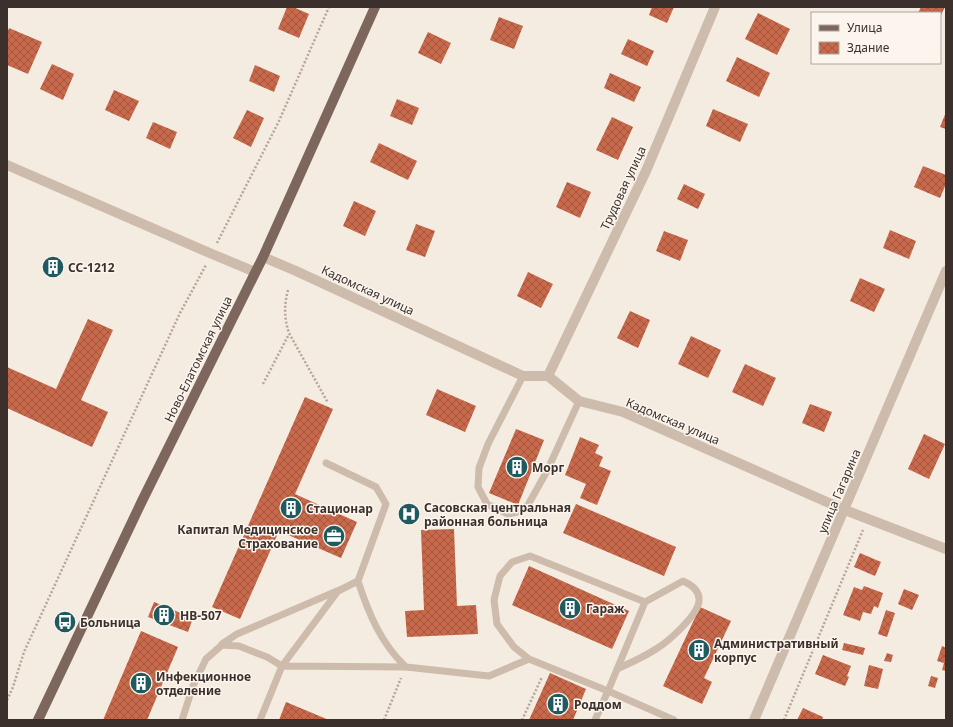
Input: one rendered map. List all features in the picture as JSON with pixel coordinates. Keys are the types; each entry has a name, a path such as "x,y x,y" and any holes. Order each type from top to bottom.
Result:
{"main road":[{"name":"Ново-Елатомская улица","path":"38,720 142,501 263,257 375,7"}],"street":[{"name":"Трудовая улица","path":"548,376 646,171 715,7"},
{"path":"7,165 255,272"},
{"name":"Кадомская улица","path":"263,257 523,376 548,376 579,401 623,412 845,510 946,549"},
{"name":"улица Гагарина","path":"754,720 946,272"}],"lane":[{"path":"523,376 488,444 479,468 478,487 487,504 508,514 517,512 528,505 547,472 579,401"},
{"path":"326,463 376,487 386,504 358,581 366,604 385,644 396,658 406,667"},
{"path":"645,602 530,556 512,562 500,576 494,600 497,624 514,647 529,659 674,720"},
{"path":"182,720 193,686 206,659 222,645 237,634 358,581"},
{"path":"595,720 618,669 645,602 684,581 691,584 698,593 699,602 695,611 677,633 656,650 618,669"},
{"path":"260,720 282,666 338,591"},
{"path":"222,645 239,646 267,657 282,666 406,667 489,676 529,659"}],"path":[{"path":"7,700 13,687 24,652 99,487 180,313 212,254 279,121 329,7"},
{"path":"288,290 285,304 285,321 289,333 328,403"},
{"path":"263,384 289,333"},
{"path":"784,720 867,518"},
{"path":"522,720 547,666"},
{"path":"384,720 406,667"}],"building":[{"path":"287,7 293,7 309,14 299,38 278,29"},
{"path":"652,7 674,7 667,23 649,15"},
{"path":"921,7 945,7 941,15 941,12 918,12"},
{"path":"758,13 790,29 777,55 745,39"},
{"path":"499,17 523,26 514,49 490,40"},
{"path":"9,28 42,42 28,74 7,65 7,33"},
{"path":"428,32 451,43 441,64 418,53"},
{"path":"628,39 654,51 647,66 621,54"},
{"path":"737,57 770,73 759,97 726,81"},
{"path":"52,64 74,74 63,100 40,89"},
{"path":"255,65 280,76 274,92 249,81"},
{"path":"610,73 641,87 634,102 604,88"},
{"path":"114,90 139,101 129,121 105,110"},
{"path":"397,99 419,108 412,125 390,116"},
{"path":"713,109 748,124 740,142 706,126"},
{"path":"247,110 264,118 251,147 233,138"},
{"path":"946,112 946,129 940,127"},
{"path":"612,117 633,127 618,160 596,150"},
{"path":"153,122 177,132 170,149 146,138"},
{"path":"379,143 417,161 408,180 370,162"},
{"path":"923,166 946,175 946,184 940,198 914,187"},
{"path":"567,182 591,192 580,218 556,207"},
{"path":"684,184 705,194 698,209 677,199"},
{"path":"354,201 376,211 365,236 343,226"},
{"path":"416,224 435,231 425,257 406,250"},
{"path":"890,230 916,241 909,259 883,248"},
{"path":"664,231 688,240 680,261 656,251"},
{"name":"СС-1212","path":"50,259 61,263 55,276 44,272"},
{"path":"528,272 553,284 541,308 517,296"},
{"path":"860,278 885,289 874,312 850,301"},
{"path":"630,311 650,320 638,348 617,338"},
{"path":"88,319 113,330 81,400 108,412 92,447 7,408 7,367 56,389"},
{"path":"691,336 721,350 708,378 678,364"},
{"path":"745,364 776,378 763,406 732,392"},
{"path":"437,389 476,406 465,432 426,415"},
{"name":"Стационар","path":"305,397 333,409 295,494 357,522 341,558 279,531 240,619 212,607"},
{"path":"810,404 832,412 824,432 802,423"},
{"name":"Морг","path":"516,429 544,440 518,505 489,493"},
{"path":"924,434 945,444 929,479 908,469"},
{"path":"580,437 599,445 595,453 603,457 599,466 611,471 597,505 580,498 586,484 565,475"},
{"path":"576,504 676,547 664,576 563,533"},
{"path":"454,529 457,606 476,605 478,634 407,637 405,611 424,610 421,530"},
{"path":"860,553 881,562 875,576 854,567"},
{"name":"Гараж","path":"529,566 629,611 612,649 512,605"},
{"path":"864,586 883,593 878,608 874,606 871,614 863,612 860,621 843,615 854,587 862,590"},
{"path":"904,589 919,595 912,610 898,604"},
{"name":"НВ-507","path":"154,602 193,618 188,632 148,617"},
{"name":"Административный корпус","path":"700,607 731,621 704,678 712,682 702,704 663,686"},
{"path":"886,610 895,613 887,637 878,634"},
{"name":"Инфекционное отделение","path":"141,631 178,647 147,720 103,720"},
{"path":"844,643 865,648 863,655 842,650"},
{"path":"942,646 946,648 946,671 942,670 944,663 937,661"},
{"path":"887,653 893,655 891,662 884,661"},
{"path":"823,655 851,666 847,676 849,677 845,686 815,674"},
{"path":"869,665 883,669 878,689 864,686"},
{"name":"Роддом","path":"550,673 586,689 573,720 529,720"},
{"path":"931,676 938,678 935,688 928,686"},
{"path":"286,702 329,720 279,720"},
{"path":"803,708 823,717 822,720 797,720"}],"place":[{"name":"СС-1212","path":"53,267"},
{"name":"Морг","path":"517,467"},
{"name":"Стационар","path":"291,508"},
{"name":"Сасовская центральная районная больница","path":"409,514"},
{"name":"Капитал Медицинское Страхование","path":"334,536"},
{"name":"Гараж","path":"570,608"},
{"name":"НВ-507","path":"164,615"},
{"name":"Больница","path":"65,622"},
{"name":"Административный корпус","path":"699,650"},
{"name":"Инфекционное отделение","path":"141,683"},
{"name":"Роддом","path":"558,704"}]}
